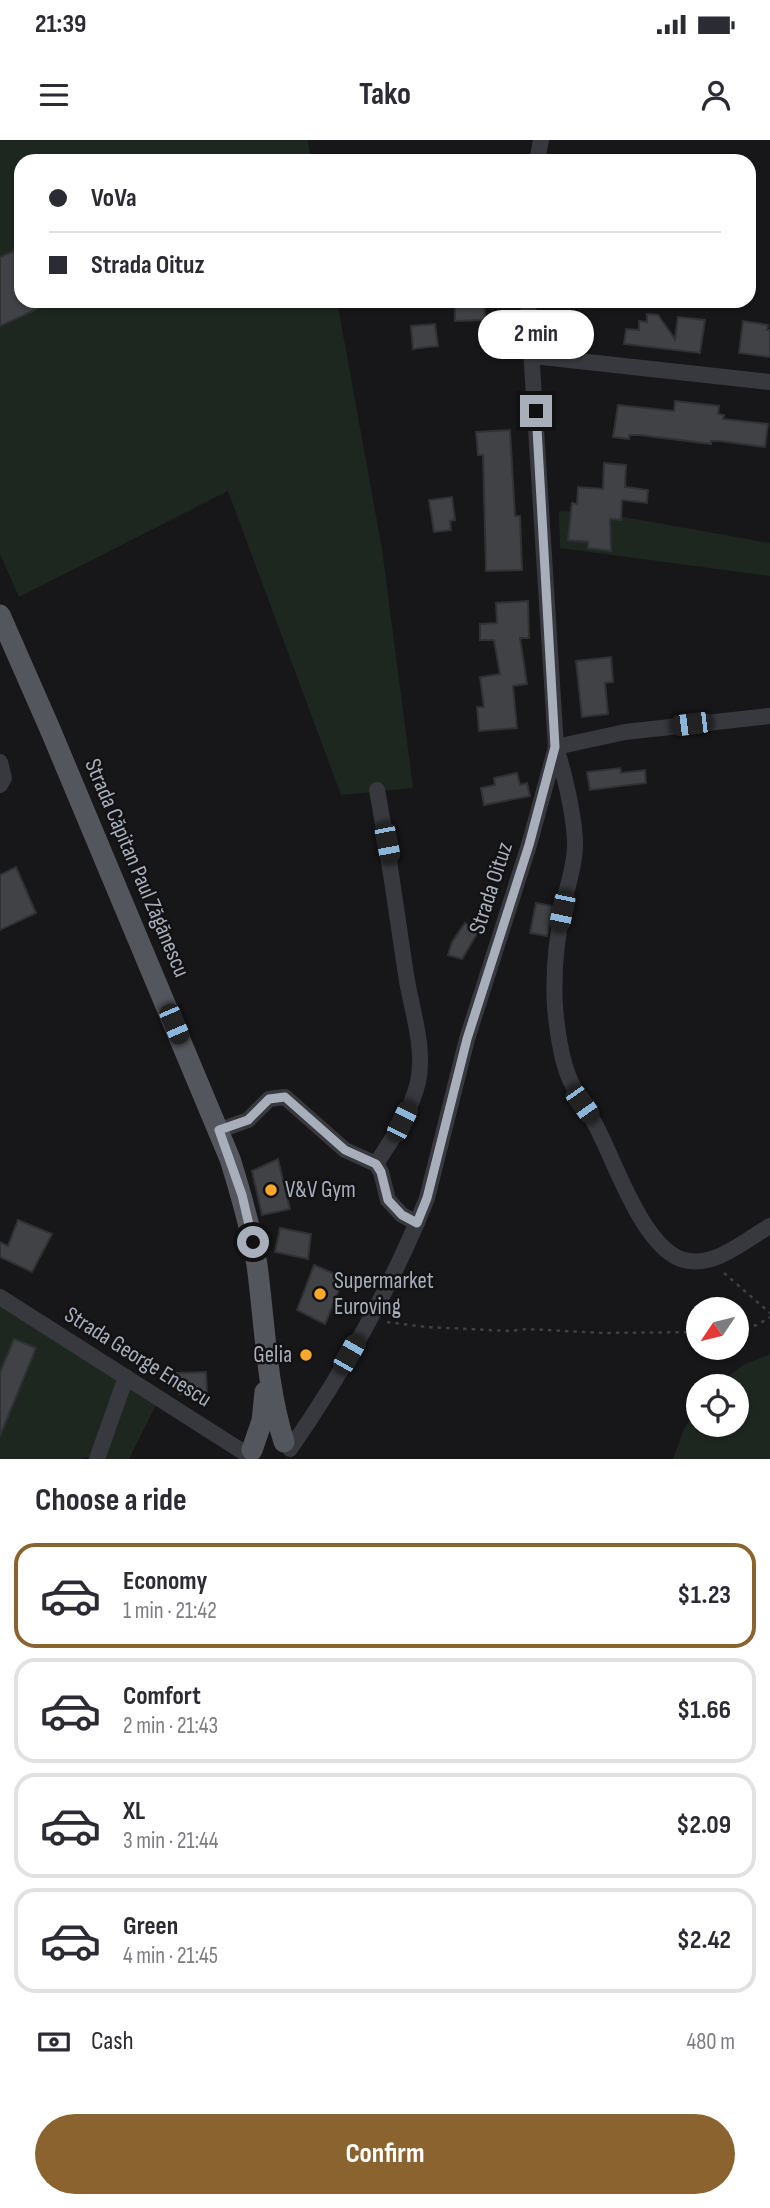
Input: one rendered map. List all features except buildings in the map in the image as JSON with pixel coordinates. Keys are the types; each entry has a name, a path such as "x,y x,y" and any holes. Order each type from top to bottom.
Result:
{"main road":[{"name":"Strada Căpitan Paul Zăgănescu","path":"1,621 50,729 219,1130 242,1195 257,1266 272,1391 289,1450"},
{"name":"Strada Căpitan Paul Zăgănescu","path":"251,1455 262,1421 266,1348"},
{"path":"251,1455 266,1438 278,1439 289,1450"}],"street":[{"name":"Strada Oituz","path":"289,1450 320,1405 369,1320 427,1198 467,1039 529,845 555,747 529,308"},
{"path":"533,356 770,383"},
{"path":"770,716 625,732 555,747 566,782 575,841 554,969 555,1010 568,1075 614,1160 635,1208 654,1237 666,1250 683,1260 711,1260 770,1226"},
{"path":"0,762 4,778 0,785"},
{"path":"376,1164 408,1108 418,1082 420,1051 377,790"},
{"path":"219,1130 248,1120 269,1099 285,1097 345,1150 376,1164 381,1172 388,1200 402,1215 417,1223"},
{"name":"Strada George Enescu","path":"0,1297 251,1455"},
{"path":"97,1459 126,1377"}],"path":[{"path":"723,1254 721,1271 770,1315 757,1325 749,1327"},
{"path":"369,1320 485,1330 686,1332"}],"shaded area":[{"path":"0,140 308,140 310,154 14,154 14,308 338,308 382,549 413,788 341,795 228,491 19,597 0,554"},
{"path":"559,511 612,515 770,543 770,576 560,548"},
{"path":"0,1306 158,1401 129,1459 0,1459"},
{"path":"770,1354 770,1459 673,1459 686,1426 686,1437 749,1437 749,1374 732,1374 743,1365"}],"place":[{"name":"V&V Gym","path":"271,1190"},
{"name":"Supermarket Euroving","path":"320,1294"},
{"name":"Gelia","path":"306,1355"}],"route":[{"path":"253,1242 242,1195 219,1130 248,1120 269,1099 285,1097 345,1150 376,1164 381,1172 388,1200 402,1215 417,1223 427,1198 467,1039 529,845 555,747 536,411"}]}
